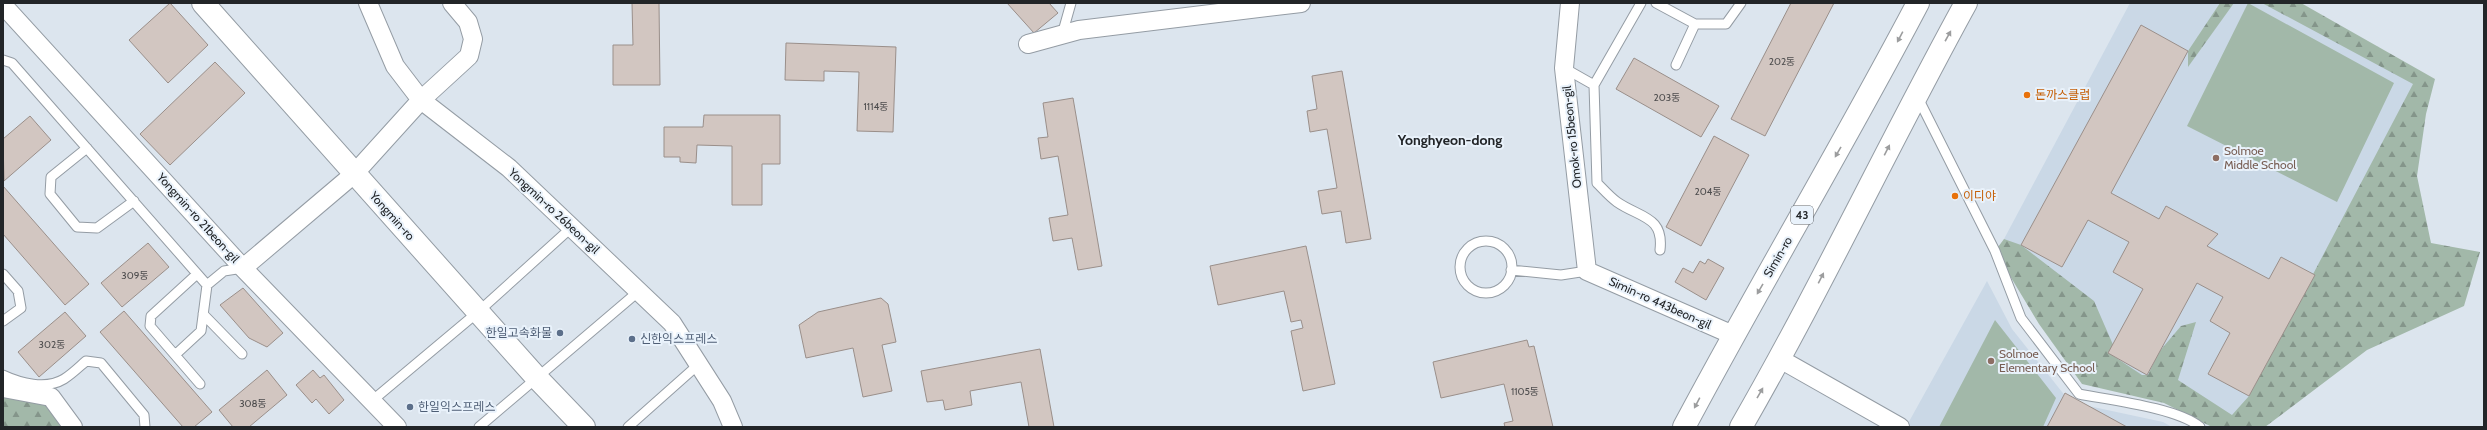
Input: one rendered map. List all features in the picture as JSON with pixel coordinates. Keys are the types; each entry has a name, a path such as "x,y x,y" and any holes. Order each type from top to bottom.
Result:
{"main road":[{"name":"Yongmin-ro","path":"203,3 537,378 584,427"},
{"name":"Simin-ro","path":"1684,427 1733,335 1865,103 1918,3"},
{"path":"1741,427 1780,359 1916,95 1966,3"}],"street":[{"name":"Yongmin-ro 26beon-gil","path":"368,3 395,66 420,100 509,168 672,323 722,401 733,427"},
{"path":"244,268 354,174 420,100 469,56 473,39 468,22 452,3"},
{"path":"1028,44 1079,30 1271,4 1301,3"},
{"name":"Omok-ro 15beon-gil","path":"1570,3 1564,68 1587,271"},
{"name":"Yongmin-ro 21beon-gil","path":"3,5 244,268 373,400 395,426"},
{"name":"Simin-ro 443beon-gil","path":"1587,271 1733,335"},
{"path":"1780,359 1900,427"},
{"path":"3,388 51,397 72,427"}],"lane":[{"path":"1062,34 1071,3"},
{"path":"1641,3 1594,85 1597,183 1617,202 1654,221 1662,236 1660,250"},
{"path":"1656,3 1695,24 1726,24 1741,3"},
{"path":"1676,65 1695,24"},
{"path":"3,60 12,63 207,285"},
{"path":"1564,68 1594,85"},
{"path":"1916,95 1995,251 2021,318 2079,394 2185,418 2192,420 2200,427"},
{"path":"87,148 51,177 50,194 77,227 97,228 134,201"},
{"path":"373,400 478,312 572,228"},
{"path":"1476,242 1494,242 1507,253 1511,270 1504,284 1498,289 1482,292 1474,290 1462,278 1460,262 1463,254 1476,242"},
{"path":"175,354 201,331 207,285 224,271 244,268"},
{"path":"1511,270 1561,275 1587,271"},
{"path":"3,274 18,291 21,308 3,321"},
{"path":"197,274 151,316 150,326 200,384"},
{"path":"479,427 639,291"},
{"path":"203,314 242,354"},
{"path":"3,375 18,382 43,384 63,380 86,361 101,363 144,415 145,427"},
{"path":"628,427 698,364"}],"shaded area":[{"name":"Solmoe Middle School","path":"2130,3 2289,3 2425,77 2247,427 2168,392 2081,373 2004,239"},
{"name":"Solmoe Elementary School","path":"1987,281 2012,329 2070,402 2163,422 2172,427 1906,427"}],"green space":[{"path":"2220,3 2234,3 2188,67 2188,51"},
{"path":"2248,3 2394,83 2337,202 2187,126"},
{"path":"2262,3 2301,3 2435,79 2426,114 2417,176 2431,243 2480,252 2464,306 2367,350 2265,427 2212,427 2164,403 2082,384 2039,324 1995,251 2004,239 2021,245 2094,301 2114,347 2109,353 2142,375 2148,375 2158,353 2181,326 2196,322 2178,380 2232,415 2249,396 2413,84"},
{"path":"1995,320 2056,398 2043,427 1939,427"},
{"path":"3,394 53,403 69,427 3,427"}],"building":[{"path":"170,3 208,45 168,83 129,40"},
{"path":"632,3 659,3 660,85 613,85 613,45 633,45"},
{"path":"1007,3 1049,3 1058,13 1034,33"},
{"path":"1791,3 1834,3 1765,136 1731,119"},
{"path":"2141,25 2188,51 2111,193 2159,219 2166,206 2218,234 2207,246 2269,279 2281,257 2315,275 2249,396 2208,374 2230,333 2210,321 2223,297 2197,283 2147,375 2108,353 2143,289 2113,272 2129,242 2088,220 2062,267 2021,245"},
{"path":"786,43 896,47 893,132 857,131 859,72 824,71 824,81 785,80"},
{"path":"1634,58 1719,106 1701,137 1616,89"},
{"path":"215,62 245,93 170,165 140,134"},
{"path":"1342,71 1371,239 1346,243 1341,211 1322,214 1318,191 1337,188 1327,129 1310,132 1307,111 1317,109 1312,76"},
{"path":"1073,98 1102,266 1078,270 1072,238 1053,241 1049,218 1068,215 1058,156 1041,159 1038,138 1048,137 1043,103"},
{"path":"704,115 780,115 780,164 762,164 762,205 732,205 732,146 697,145 696,163 680,162 680,157 664,157 664,127 703,127"},
{"path":"30,116 51,140 4,181 3,139"},
{"path":"1714,136 1749,155 1701,246 1666,227"},
{"path":"3,186 89,284 65,305 3,234"},
{"path":"148,243 169,267 122,307 101,283"},
{"path":"1306,246 1335,384 1303,391 1291,331 1303,328 1301,320 1291,322 1284,291 1218,305 1210,266"},
{"path":"1708,259 1724,268 1706,300 1675,282 1683,268 1693,273 1700,261 1705,264"},
{"path":"243,288 283,333 267,347 249,338 220,305"},
{"path":"881,298 888,304 896,342 882,345 892,391 863,397 853,348 806,358 799,325 818,312"},
{"path":"124,311 212,412 194,427 183,427 100,332"},
{"path":"65,312 86,336 39,377 18,352"},
{"path":"1527,340 1529,347 1534,346 1553,427 1505,427 1504,423 1513,421 1504,384 1441,398 1433,362"},
{"path":"1040,349 1054,427 1029,427 1021,382 970,391 972,405 945,410 943,400 927,402 921,371"},
{"path":"267,370 287,395 249,427 233,427 219,410"},
{"path":"313,370 320,378 324,375 344,400 329,414 316,399 312,403 296,385"},
{"path":"2065,393 2127,427 2047,427"}],"place":[{"name":"돈까스클럽","path":"2027,95"},
{"name":"Solmoe Middle School","path":"2216,158"},
{"name":"이디야","path":"1955,196"},
{"name":"한일고속화물","path":"560,333"},
{"name":"신한익스프레스","path":"632,339"},
{"name":"Solmoe Elementary School","path":"1991,361"},
{"name":"한일익스프레스","path":"410,407"}],"district":[{"name":"Yonghyeon-dong","path":"1450,140"}]}
